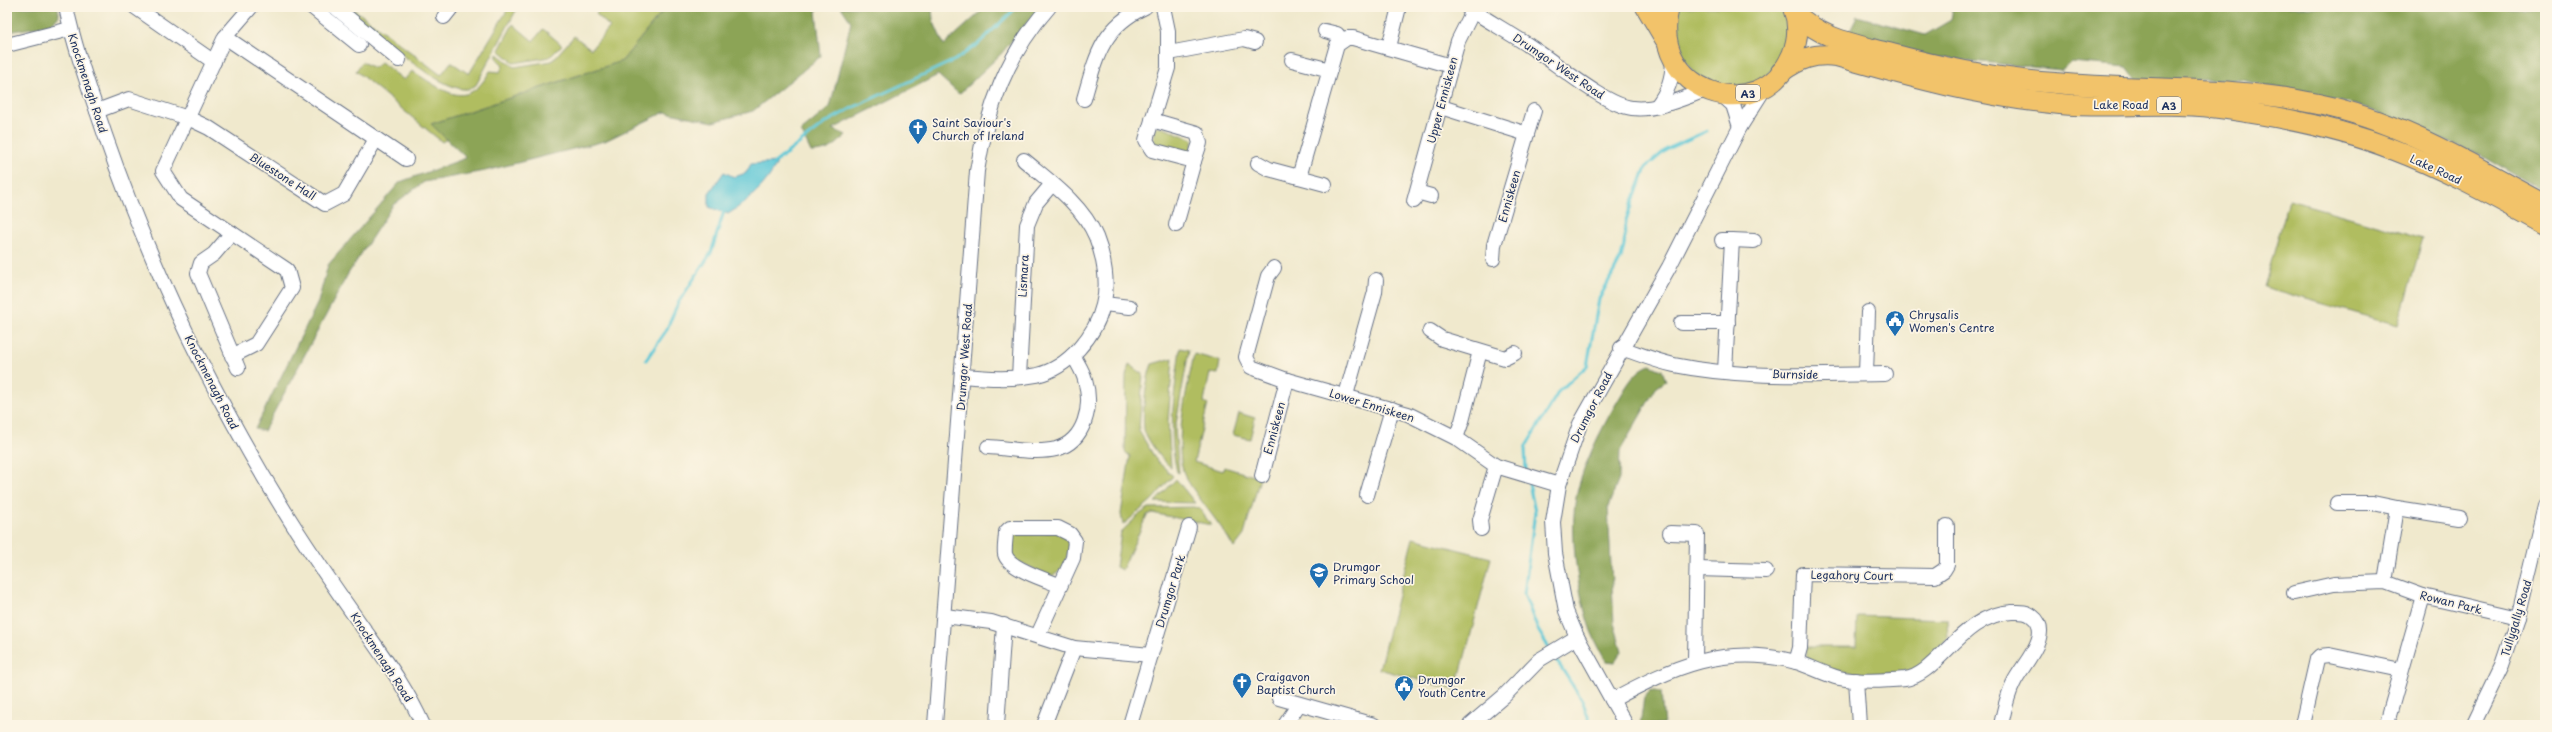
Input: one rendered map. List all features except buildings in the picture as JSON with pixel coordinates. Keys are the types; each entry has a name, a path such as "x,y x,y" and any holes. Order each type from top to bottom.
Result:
{"highway":[{"path":"1646,7 1666,41 1673,62 1684,76 1714,92"},
{"path":"1666,41 1665,22 1669,7"},
{"name":"A3","path":"1714,92 1738,95 1753,91 1774,78 1794,49 1797,36 1794,10"},
{"name":"Lake Road","path":"1794,10 1816,30 1843,42 1937,66 1975,73 2055,83 2258,93 2320,104 2363,116 2408,133 2545,204"},
{"name":"Lake Road","path":"1774,78 1795,62 1821,54 1836,56 1992,96 2062,104 2197,106 2283,119 2358,137 2391,148 2451,175 2545,224"}],"street":[{"name":"Knockmenagh Road","path":"66,7 70,29 126,194 158,272 232,424 283,510 398,679 423,725"},
{"path":"134,7 214,62"},
{"path":"232,233 214,254 201,263 198,273 235,362 256,344 292,288 287,270 232,233 181,199 163,171 225,38 251,7"},
{"path":"312,7 359,45"},
{"path":"336,7 399,60"},
{"name":"Drumgor West Road","path":"935,725 977,171 987,116 1013,55 1050,7"},
{"path":"1090,95 1095,62 1108,33 1123,18 1145,7"},
{"path":"1163,7 1169,54 1168,68 1146,140 1152,150 1194,161"},
{"path":"1389,47 1399,7"},
{"name":"Drumgor West Road","path":"1470,9 1530,46 1615,103 1632,108 1657,106 1714,92"},
{"name":"Upper Enniskeen","path":"1431,196 1415,196 1441,107 1458,41 1470,9"},
{"path":"7,45 70,29"},
{"path":"1325,31 1337,34 1342,41"},
{"path":"225,38 406,159"},
{"path":"1299,177 1337,45 1342,41 1353,38 1389,47 1451,66"},
{"path":"1169,54 1244,39 1255,42"},
{"path":"1292,60 1330,70"},
{"path":"1657,106 1668,91 1672,78 1673,62"},
{"name":"Drumgor Road","path":"1626,725 1577,637 1566,611 1555,553 1553,522 1559,485 1580,424 1669,267 1740,127 1774,78"},
{"path":"1714,92 1733,105 1740,127"},
{"name":"Bluestone Hall","path":"97,111 129,99 188,118 209,128 324,204 344,194 376,139"},
{"path":"1441,107 1527,134"},
{"name":"Enniskeen","path":"1493,259 1494,245 1534,111"},
{"path":"1152,120 1197,132 1200,142 1176,225"},
{"path":"962,376 1000,379 1046,372 1073,355 1090,332 1104,304 1103,260 1096,236 1086,219 1052,184 1024,160"},
{"path":"1258,163 1269,169 1325,184"},
{"name":"Lismara","path":"1019,377 1027,225 1036,203 1052,184"},
{"path":"1725,371 1728,323 1727,240 1754,241"},
{"name":"Lower Enniskeen","path":"1274,268 1268,276 1246,357 1242,363 1256,370 1287,380 1346,395 1392,409 1456,438 1496,466 1559,485"},
{"path":"1346,395 1375,292 1376,280"},
{"path":"1104,304 1130,307"},
{"path":"1866,374 1868,312"},
{"path":"1681,323 1728,323"},
{"path":"1430,331 1442,339 1504,358 1515,353"},
{"name":"Burnside","path":"1622,348 1673,364 1725,371 1781,374 1885,374"},
{"path":"1456,438 1462,422 1480,351"},
{"path":"988,446 1054,449 1066,445 1077,436 1086,418 1088,392 1085,379 1073,355"},
{"name":"Enniskeen","path":"1262,476 1287,380"},
{"path":"1372,489 1392,409"},
{"path":"1482,529 1480,520 1496,466"},
{"path":"2337,503 2373,503 2460,518"},
{"name":"Tullygally Road","path":"2473,725 2502,665 2518,618 2545,506"},
{"path":"2385,582 2397,508"},
{"name":"Legahory Court","path":"1796,662 1800,648 1803,574 1935,576 1944,570 1947,565 1947,526"},
{"name":"Drumgor Park","path":"1130,725 1189,527"},
{"path":"1038,635 1075,549 1074,541 1070,534 1058,528 1010,528 1006,532 1005,550 1008,561 1014,566 1059,586"},
{"path":"1670,533 1697,534 1695,661"},
{"path":"1697,569 1766,571"},
{"name":"Rowan Park","path":"2294,593 2334,584 2385,582 2423,596 2518,618"},
{"path":"2390,725 2388,719 2423,596"},
{"path":"1612,700 1654,678 1695,661 1745,656 1796,662 1838,678 1856,680 1914,677 1982,620 2000,614 2026,613 2036,620 2040,636 2014,682 2001,725"},
{"path":"944,616 976,619 1004,625 1074,648 1151,655"},
{"path":"997,725 1004,625"},
{"path":"1470,725 1504,696 1539,660 1552,650 1577,637"},
{"path":"1044,725 1074,648"},
{"path":"2302,725 2317,659 2320,656 2329,655 2401,670"},
{"path":"1856,680 1859,725"},
{"path":"1278,698 1299,704 1330,720 1374,725"},
{"path":"1285,725 1299,704"}],"green space":[{"path":"7,7 58,7 59,16 51,25 7,32"},
{"path":"345,7 351,7 441,75 451,62 469,74 509,7 518,7 476,85 468,89 456,87 440,81 423,70 404,57"},
{"path":"602,7 666,7 622,61 431,124 447,139 442,142 356,71 362,62 374,68 381,62 404,80 412,71 444,90 454,94 463,94 472,91 481,84 490,71 500,72 503,65 497,59 497,54 514,67 552,61 574,36 591,49 610,27 596,14"},
{"path":"666,7 821,7 816,11 821,56 753,111 713,122 665,112 605,141 485,171 424,182 393,205 348,274 264,431 255,429 318,302 328,265 400,182 466,158 431,124 622,61"},
{"path":"841,7 932,7 933,20 944,45 986,7 1040,7 1001,54 959,94 938,75 833,129 846,135 838,143 826,150 811,152 801,131 830,107 851,22"},
{"path":"1677,7 1784,7 1788,17 1789,35 1784,52 1775,67 1762,79 1745,86 1728,87 1695,75 1675,45"},
{"path":"1953,7 2545,7 2545,192 2483,156 2368,108 2241,80 2136,80 2126,67 2071,62 2061,70 1932,57 1849,32 1857,16 1925,35 1951,20"},
{"path":"513,24 533,41 543,29 562,45 550,57 514,63 499,50"},
{"path":"1158,126 1193,139 1191,152 1187,155 1153,145 1154,129"},
{"path":"2289,200 2423,238 2398,325 2264,287"},
{"path":"1180,348 1189,350 1175,429 1179,473 1177,472 1174,457 1172,426"},
{"path":"1194,354 1220,361 1218,374 1210,373 1204,402 1208,404 1194,462 1223,471 1224,467 1260,478 1244,535 1234,548 1223,529 1186,478 1182,466 1180,435"},
{"path":"1173,358 1168,422 1171,467 1159,455 1145,433 1144,405 1146,387 1152,364"},
{"path":"1129,364 1143,374 1139,431 1157,461 1173,476 1153,499 1123,525 1121,514 1130,456 1125,452 1126,376"},
{"path":"1650,365 1662,370 1666,381 1656,388 1620,451 1619,479 1608,507 1614,623 1622,651 1615,662 1606,661 1591,631 1586,617 1578,582 1574,544 1574,508 1580,482 1592,449 1614,407 1633,377 1638,372"},
{"path":"1239,413 1255,418 1250,439 1233,435"},
{"path":"1176,479 1195,503 1155,502"},
{"path":"1149,508 1199,508 1211,525 1152,513 1147,515 1122,570 1116,567 1121,532 1140,514"},
{"path":"1057,532 1067,537 1070,549 1060,570 1057,573 1049,576 1013,559 1009,541 1012,534"},
{"path":"1413,538 1491,558 1456,690 1379,669"},
{"path":"1857,616 1947,619 1948,638 1915,671 1874,674 1845,672 1818,665 1807,659 1806,647 1856,647"},
{"path":"1650,690 1661,692 1664,725 1640,725 1644,697"}],"water":[{"path":"777,162 774,170 757,191 728,214 709,207 709,193 724,172 734,177 746,173 751,164"}],"waterway":[{"path":"773,164 825,123 852,108 955,60 978,44 1017,7"},
{"path":"1526,470 1525,448 1559,391 1587,366 1599,299 1621,258 1624,245 1626,220 1646,167 1667,149 1707,131"},
{"path":"646,360 666,331 678,303 711,253 725,208"},
{"path":"1528,479 1535,512 1524,594 1538,630 1549,648"},
{"path":"1553,655 1582,700 1591,725"}],"place":[{"name":"Saint Saviour's Church of Ireland","path":"918,145"},
{"name":"Chrysalis Women's Centre","path":"1895,337"},
{"name":"Drumgor Primary School","path":"1319,589"},
{"name":"Craigavon Baptist Church","path":"1242,699"},
{"name":"Drumgor Youth Centre","path":"1404,702"}]}
